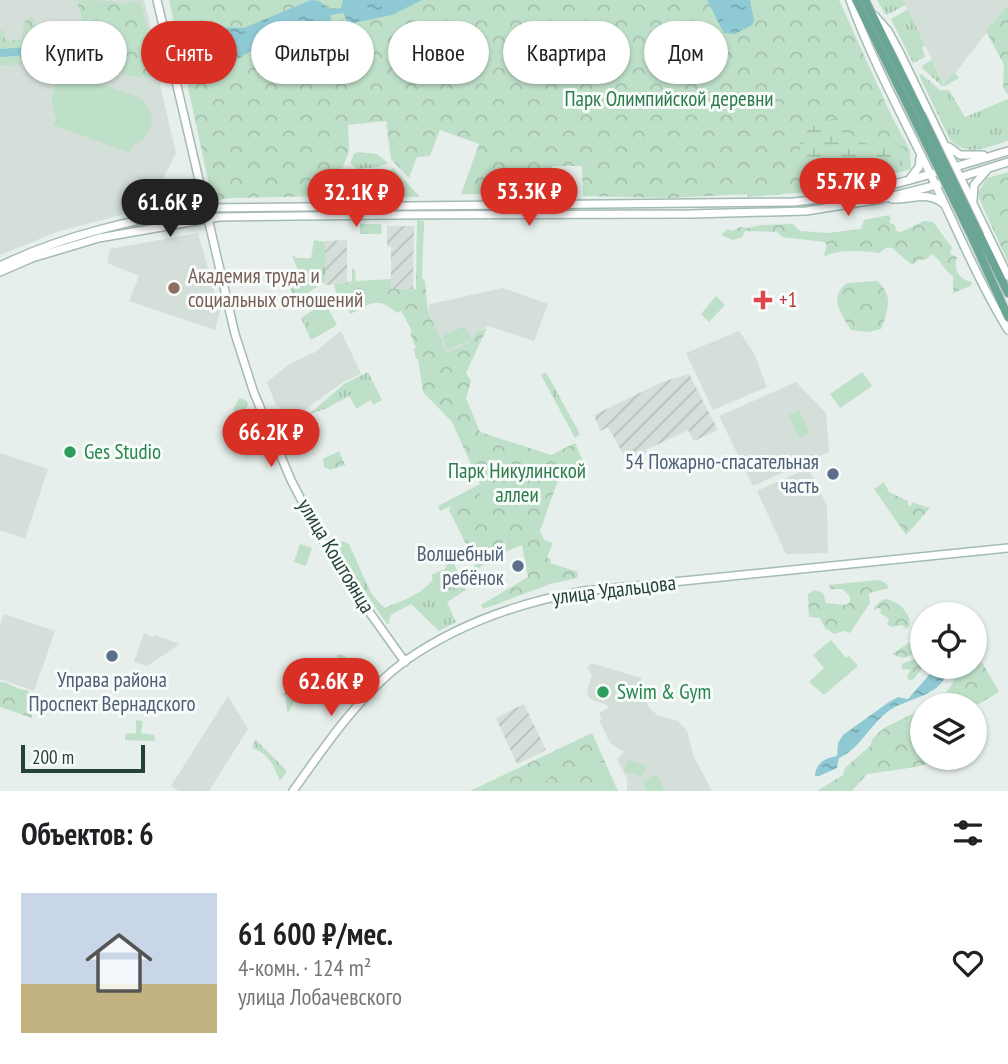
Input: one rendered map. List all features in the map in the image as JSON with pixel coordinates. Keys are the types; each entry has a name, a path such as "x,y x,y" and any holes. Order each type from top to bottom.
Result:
{"main road":[{"name":"улица Коштоянца","path":"157,0 238,344 254,393 291,480 339,568 405,662"},
{"path":"850,0 944,205 1008,330"},
{"path":"856,0 976,237 1008,293"},
{"path":"865,0 917,116"},
{"path":"870,10 888,31 900,53 1008,276"},
{"path":"913,138 921,144 930,144 935,137 936,127"},
{"path":"944,143 960,155 994,155"},
{"path":"909,180 919,167 917,147"},
{"path":"0,266 50,245 99,230 205,208 764,204 832,198 931,175 1008,151"},
{"path":"0,272 33,258 99,238 208,219 806,211 881,199 1008,162"},
{"path":"973,204 974,186 989,167"},
{"path":"181,212 193,204 200,186"},
{"path":"881,199 901,200 925,196 938,199 944,205"},
{"path":"955,225 957,214 961,210 967,209 979,215"},
{"path":"976,237 1008,317"},
{"name":"улица Удальцова","path":"293,791 372,691 405,662 486,618 527,603 565,594 1008,548"}],"shaded area":[{"path":"0,0 144,0 149,21 141,21 141,84 160,84 176,153 159,187 143,209 57,232 0,255"},
{"path":"903,0 1008,0 1008,5 945,86"},
{"path":"387,226 414,226 413,289 391,289 391,247 387,246"},
{"name":"Академия труда и социальных отношений","path":"198,233 220,311 215,330 129,301 139,276 107,263 110,249"},
{"path":"347,240 347,284 325,285 325,241"},
{"path":"503,288 548,304 534,341 488,326 477,332 469,342 447,354 428,310 430,304"},
{"path":"341,331 361,374 343,382 299,414 292,416 276,405 267,382 288,365 315,352"},
{"path":"739,331 754,353 767,387 713,410 686,353"},
{"path":"689,374 718,430 694,441 688,430 646,450 647,453 628,463 608,427 600,431 594,415 662,382"},
{"path":"796,382 826,413 829,452 753,486 719,416"},
{"path":"0,453 48,469 25,539 0,530"},
{"path":"808,468 827,506 828,553 786,554 757,491"},
{"path":"4,614 55,631 34,691 0,679 0,625"},
{"path":"144,633 180,644 147,666 134,662"},
{"path":"591,664 641,678 644,697 649,707 658,716 678,721 687,731 693,755 712,791 627,791 627,779 617,759 624,752 610,743 599,720 602,719 599,713 608,708 607,705 588,696 587,690 592,675 587,668"},
{"path":"228,696 248,729 209,791 179,791 171,786"},
{"path":"524,704 546,750 517,764 496,718"}],"green space":[{"path":"79,0 112,1 124,5 132,1 141,3 146,21 141,21 141,77 127,75 127,21 83,21"},
{"name":"Парк Олимпийской деревни","path":"169,0 839,0 892,117 910,150 911,169 832,190 748,197 747,194 669,198 583,196 582,166 552,166 552,197 484,198 482,194 461,194 479,144 440,130 430,156 417,157 409,178 391,159 386,121 348,125 349,151 332,196 216,200 212,198 187,84 237,84 237,21 174,21"},
{"path":"877,0 903,0 906,5 886,15"},
{"path":"1008,5 1008,95 1003,88 1004,65 986,31"},
{"path":"908,9 925,46 922,47 925,57 913,63 891,19"},
{"path":"4,30 5,39 21,39 21,65 0,65 0,31"},
{"path":"932,60 944,85 954,72 959,78 942,86 922,68"},
{"path":"919,75 940,90 949,90 965,117 1008,99 1008,141 971,150 964,149 950,140"},
{"path":"57,84 102,84 140,98 150,111 152,124 130,153 53,125 57,119 52,103"},
{"path":"832,119 844,123 861,142 902,147 909,154 906,165 844,177 827,184 812,183 801,157 802,136 812,127"},
{"path":"358,152 377,154 388,163 379,167 357,169 350,163"},
{"path":"393,168 420,197 337,197 347,172 352,173 358,183 378,184 387,179 388,171"},
{"path":"1008,172 1008,262 978,196 987,178"},
{"path":"889,215 889,222 895,225 896,231 901,232 924,221 933,222 952,247 950,254 957,257 958,274 972,282 971,286 953,293 953,276 931,254 927,259 912,265 892,248 886,248 879,253 845,251 826,256 827,245 824,242 782,237 777,232 745,231 742,237 733,240 721,235 727,229 732,231 740,227 793,224 800,231 828,233 861,229 864,220"},
{"name":"Парк Никулинской аллеи","path":"417,220 424,221 422,278 425,281 428,311 447,353 469,342 477,332 487,328 466,373 471,381 466,398 480,432 551,455 575,443 585,466 562,469 540,531 544,540 553,543 547,558 551,559 550,563 578,572 577,578 550,584 483,609 481,605 528,577 522,545 505,552 504,542 475,573 472,572 476,564 449,510 451,506 440,511 438,506 480,484 452,422 423,392 414,349 416,348 410,333 412,331 401,311 397,313 384,304 374,303 350,314 347,307 340,309 334,284 347,284 352,281 352,268 355,270 356,281 391,279 391,289 416,289"},
{"path":"360,224 381,224 382,234 360,234"},
{"path":"314,240 325,242 325,282 321,283 317,273 310,275 298,271 292,255 297,258 311,258"},
{"path":"301,271 313,278 317,287 296,300 284,276"},
{"path":"877,281 888,298 881,329 869,332 851,330 838,306 838,294 847,283"},
{"path":"716,296 725,305 709,322 701,314"},
{"path":"325,302 337,325 311,340 301,318"},
{"path":"465,326 471,339 447,350 442,336"},
{"path":"368,372 382,400 373,405 368,394 360,390 308,415 344,384"},
{"path":"862,372 872,386 840,408 830,394"},
{"path":"544,373 580,434 575,438 541,375"},
{"path":"360,390 368,393 371,400 356,409 349,395"},
{"path":"240,398 248,404 242,420 238,423 233,421 233,415"},
{"path":"799,410 810,433 799,438 789,415"},
{"path":"576,450 580,460 565,467 560,457"},
{"path":"339,451 345,465 330,470 324,467 323,459"},
{"path":"884,482 889,492 908,501 908,505 911,506 912,502 930,508 906,535 874,489"},
{"path":"499,484 505,506 486,512 479,491"},
{"path":"342,541 349,544 371,593 384,608 423,589 433,579 431,575 445,569 451,557 466,590 447,602 456,622 439,631 411,604 391,615 390,623 387,624 339,555 337,545"},
{"path":"300,544 312,548 306,566 294,562"},
{"path":"879,580 889,588 869,593 870,603 850,633 844,631 834,634 825,628 820,618 809,617 808,594 814,590 823,593 826,603 846,605 850,602 850,597 843,589 831,589 828,585"},
{"path":"884,599 894,601 908,616 910,626 906,629 902,625 892,627 887,624 889,619 880,613 881,609 874,611 875,606"},
{"path":"831,640 846,658 849,656 858,666 824,695 809,682 824,668 813,655"},
{"path":"910,642 910,656 903,658 892,654"},
{"path":"341,654 349,659 348,662 372,674 371,678 367,680 353,677 346,662 336,656"},
{"path":"910,661 910,670 902,669 902,664"},
{"path":"296,671 320,685 315,687 310,682 306,685 307,690 316,691 303,697 300,704 294,702 289,712 283,693 290,689 290,681 300,684 290,680"},
{"path":"987,671 999,692 987,699 987,693 946,693 954,679 987,679"},
{"path":"0,682 27,690 31,695 32,718 0,707"},
{"path":"910,715 910,768 867,774 852,791 817,791 843,775 845,768 870,746 873,738 884,728"},
{"path":"136,720 143,721 141,733 154,735 155,741 125,740 125,734 136,733"},
{"path":"592,733 618,791 470,791"},
{"path":"255,739 287,771 280,781 270,760 252,748"},
{"path":"596,754 606,772 590,779 582,760"},
{"path":"628,760 646,766 642,777 624,771"},
{"path":"543,768 551,776 532,791 525,784"},
{"path":"656,774 665,791 647,791 642,782"}],"water":[{"path":"311,0 319,1 328,9 341,8 343,0 422,0 392,15 363,21 347,21 343,13 331,15 330,21 261,21"},
{"path":"707,0 750,0 754,21 752,25 735,34 728,33 728,21 718,21"},
{"path":"251,25 251,51 237,59 237,28"},
{"path":"926,679 944,679 934,690 913,693"},
{"path":"898,697 908,699 910,697 910,701 890,710 847,754 839,758 837,768 815,776 822,762 837,756 838,743 843,735"}],"waterway":[{"path":"0,53 21,52"}],"place":[{"name":"Академия труда и социальных отношений","path":"174,288"},
{"name":"+1","path":"763,300"},
{"name":"Ges Studio","path":"70,452"},
{"name":"54 Пожарно-спасательная часть","path":"833,474"},
{"name":"Волшебный ребёнок","path":"518,566"},
{"name":"Управа района Проспект Вернадского","path":"112,656"},
{"name":"Swim & Gym","path":"603,692"}]}
